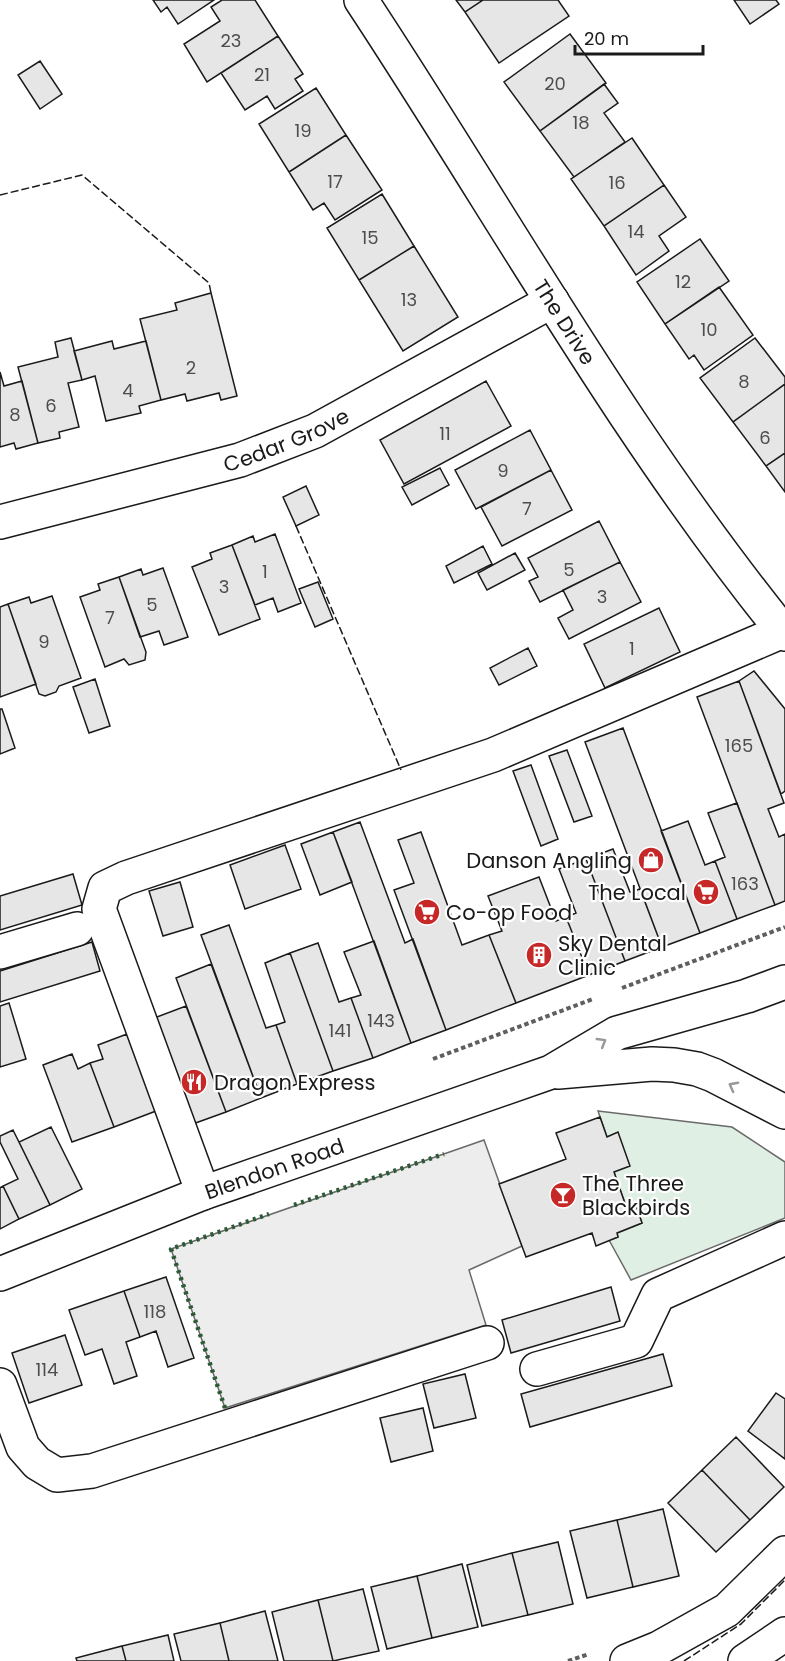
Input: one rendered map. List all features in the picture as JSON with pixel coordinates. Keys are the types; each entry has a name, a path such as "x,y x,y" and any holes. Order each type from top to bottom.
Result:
{"main road":[{"name":"The Drive","path":"361,0 661,468 729,564 784,632"},
{"name":"Cedar Grove","path":"0,522 240,460 315,431 552,301"},
{"path":"203,1193 99,909 105,888 126,878 493,755 784,632"},
{"path":"0,952 77,929"},
{"name":"Blendon Road","path":"0,1274 203,1193 551,1072 617,1033 747,996 785,982"},
{"name":"Blendon Road","path":"551,1072 652,1064 697,1069 785,1113"},
{"path":"537,1369 636,1341 658,1295 785,1238"},
{"path":"0,1385 23,1447 37,1463 57,1475 92,1471 487,1343"},
{"path":"627,1661 659,1648 727,1610 785,1553"},
{"path":"745,1661 785,1634"}],"green space":[{"path":"598,1111 732,1127 785,1162 785,1218 631,1280 609,1240 618,1237 617,1233 642,1223 636,1206 627,1209 614,1172 617,1133 607,1137"}],"shaded area":[{"path":"484,1140 522,1246 469,1270 486,1325 225,1408 171,1249"}],"building":[{"path":"153,0 214,0 178,24 167,7 161,12"},
{"path":"222,0 255,0 278,36 207,82 184,44 220,21 211,7"},
{"path":"456,0 483,0 465,12"},
{"path":"483,0 558,0 569,16 499,63 465,12"},
{"path":"734,0 776,0 779,4 750,24"},
{"path":"570,34 606,83 540,131 504,82"},
{"path":"278,36 303,74 295,79 303,91 275,109 267,96 245,110 221,73"},
{"path":"40,61 62,94 40,109 18,75"},
{"path":"604,84 618,103 604,113 625,142 574,177 540,131"},
{"path":"316,88 346,135 289,172 259,124"},
{"path":"346,135 382,190 335,220 324,203 313,210 289,172"},
{"path":"632,138 664,185 604,226 571,179"},
{"path":"664,185 686,217 659,236 669,251 636,275 604,226"},
{"path":"382,194 414,246 359,280 327,228"},
{"path":"700,239 729,281 665,324 637,282"},
{"path":"414,246 458,317 403,351 359,280"},
{"path":"719,287 753,335 704,370 694,355 689,359 665,324"},
{"path":"211,293 237,396 221,400 219,393 187,401 185,394 161,400 140,319 177,310 175,303"},
{"path":"71,338 82,380 68,383 79,427 59,432 60,438 38,443 18,367 58,357 55,342"},
{"path":"755,338 785,377 785,384 733,422 700,378"},
{"path":"112,341 114,349 146,341 161,400 139,406 141,413 106,421 95,376 82,380 74,351"},
{"path":"0,372 4,386 22,381 38,443 16,449 14,443 0,447"},
{"path":"486,381 511,426 404,484 380,440"},
{"path":"785,384 785,453 766,466 733,422"},
{"path":"530,430 551,470 476,509 455,470"},
{"path":"785,453 785,492 766,466"},
{"path":"440,468 449,485 412,505 402,487"},
{"path":"551,470 572,510 502,546 481,507"},
{"path":"306,486 319,515 296,526 283,497"},
{"path":"599,521 620,562 540,602 529,581 538,577 528,558"},
{"path":"275,534 301,603 278,612 273,598 255,605 232,545 253,536 255,542"},
{"path":"232,545 260,619 219,635 192,567 212,559 210,553"},
{"path":"483,546 492,564 454,583 446,566"},
{"path":"515,553 525,570 487,590 478,573"},
{"path":"620,562 641,602 569,639 558,618 573,610 563,590"},
{"path":"163,568 188,637 164,645 159,631 140,637 119,577 141,569 143,575"},
{"path":"119,577 146,652 145,660 129,665 124,659 105,667 80,597 100,590 98,584"},
{"path":"318,582 333,619 315,627 299,589"},
{"path":"52,596 81,678 59,686 56,692 45,696 39,694 8,604 29,597 31,603"},
{"path":"8,604 36,684 0,697 0,607"},
{"path":"659,608 680,652 605,688 584,644"},
{"path":"528,648 537,666 499,685 490,668"},
{"path":"754,671 785,709 785,791 781,794 739,681"},
{"path":"95,679 110,726 89,733 73,687"},
{"path":"739,681 784,803 768,809 779,837 785,834 785,901 775,905 697,697"},
{"path":"0,709 2,709 15,748 0,754"},
{"name":"Danson Angling","path":"623,728 700,933 662,947 585,742"},
{"path":"567,750 592,816 574,822 549,756"},
{"path":"531,765 558,839 541,846 513,771"},
{"path":"737,803 775,905 737,919 715,861 725,857 708,813"},
{"name":"The Local","path":"688,821 705,865 715,861 737,919 700,933 661,831"},
{"path":"360,822 405,943 413,939 446,1030 411,1043 333,832"},
{"path":"333,832 352,882 320,895 301,844"},
{"name":"Co-op Food","path":"421,832 462,945 489,935 516,1003 446,1030 394,890 414,883 398,840"},
{"path":"285,845 301,889 245,909 230,865"},
{"path":"613,849 630,892 640,889 662,947 625,961 586,859"},
{"path":"586,859 625,961 589,975 566,917 576,913 559,869"},
{"path":"73,874 82,905 0,930 0,896"},
{"name":"Sky Dental Clinic","path":"539,877 556,921 566,917 589,975 516,1003 489,935 502,931 488,896"},
{"path":"180,882 193,927 163,936 149,891"},
{"path":"229,925 266,1028 276,1025 297,1084 261,1098 201,935"},
{"path":"374,941 411,1043 373,1058 351,998 361,995 344,952"},
{"path":"92,942 100,971 0,1002 0,971"},
{"path":"318,943 339,1002 351,998 373,1058 333,1071 290,953"},
{"path":"290,953 333,1071 297,1084 276,1025 285,1022 265,963"},
{"path":"211,964 261,1098 226,1112 176,978"},
{"path":"9,1003 26,1059 0,1067 0,1006"},
{"name":"Dragon Express","path":"186,1006 226,1112 190,1125 149,1020"},
{"path":"127,1034 156,1111 114,1127 90,1063 103,1059 98,1045"},
{"path":"72,1054 78,1069 90,1063 114,1127 72,1142 43,1065"},
{"name":"The Three Blackbirds","path":"600,1117 607,1137 618,1132 630,1166 614,1172 627,1209 636,1205 642,1223 617,1233 618,1237 596,1246 592,1233 526,1257 499,1184 566,1159 556,1133"},
{"path":"51,1127 82,1189 50,1205 19,1142"},
{"path":"13,1130 50,1205 19,1219 3,1186 18,1179 0,1142 0,1136"},
{"path":"3,1186 19,1219 0,1229 0,1188"},
{"path":"166,1277 194,1358 168,1367 156,1331 140,1337 124,1291"},
{"path":"611,1287 620,1321 511,1353 502,1320"},
{"path":"124,1291 140,1337 126,1342 137,1376 114,1384 102,1349 85,1355 69,1310"},
{"path":"65,1335 82,1385 29,1403 12,1353"},
{"path":"663,1354 672,1386 530,1427 521,1394"},
{"path":"465,1374 476,1418 434,1428 423,1384"},
{"path":"776,1393 785,1399 785,1459 748,1431"},
{"path":"423,1408 433,1451 391,1462 380,1418"},
{"path":"736,1437 784,1487 750,1520 702,1470"},
{"path":"702,1470 750,1520 716,1552 668,1503"},
{"path":"663,1509 679,1576 633,1587 617,1520"},
{"path":"617,1520 633,1587 587,1598 570,1531"},
{"path":"558,1542 573,1604 528,1615 512,1553"},
{"path":"512,1553 528,1615 482,1626 467,1565"},
{"path":"462,1564 478,1627 432,1638 417,1576"},
{"path":"417,1576 432,1638 387,1649 371,1587"},
{"path":"363,1589 379,1651 333,1661 318,1600"},
{"path":"318,1600 333,1661 284,1661 272,1612"},
{"path":"265,1611 278,1661 229,1661 220,1623"},
{"path":"220,1623 229,1661 181,1661 174,1634"},
{"path":"168,1635 174,1661 126,1661 122,1646"},
{"path":"122,1646 126,1661 77,1661 76,1658"}],"hedge":[{"path":"294,1205 444,1154"},
{"path":"225,1408 171,1249 269,1214"}],"fence":[{"path":"0,195 82,175 209,283 211,293"},
{"path":"296,526 401,770"},
{"path":"684,1661 741,1624 785,1580"}],"place":[{"name":"Danson Angling","path":"651,860"},
{"name":"The Local","path":"706,892"},
{"name":"Co-op Food","path":"427,912"},
{"name":"Sky Dental Clinic","path":"539,955"},
{"name":"Dragon Express","path":"194,1082"},
{"name":"The Three Blackbirds","path":"563,1195"}]}
